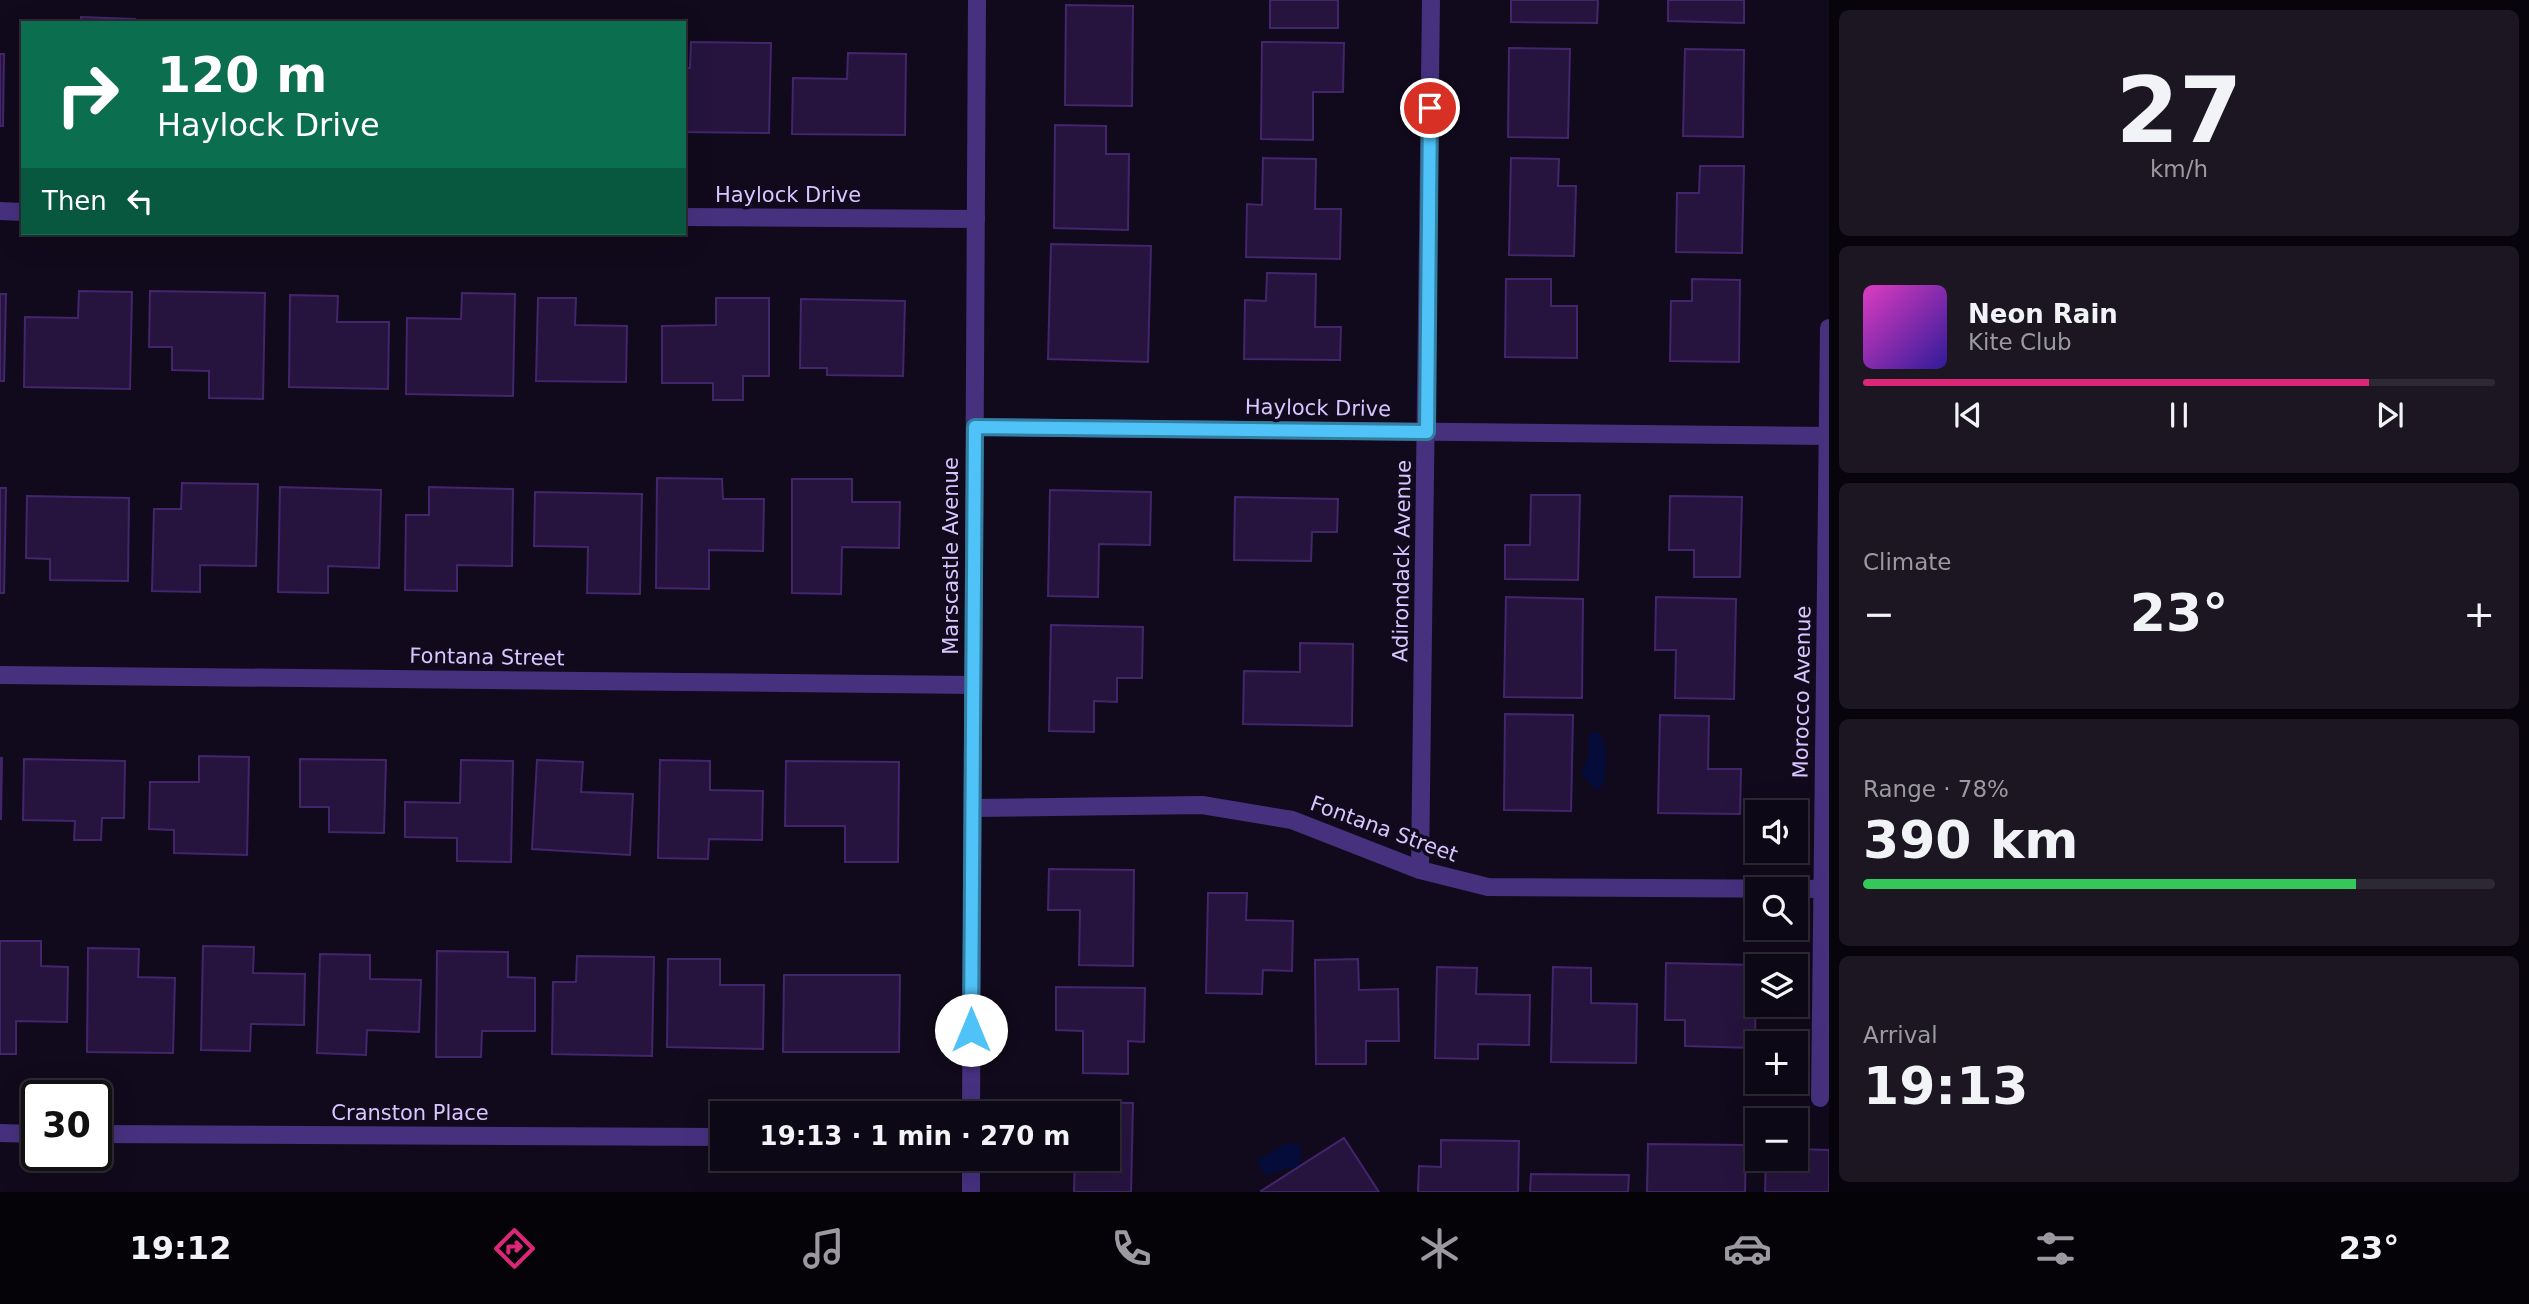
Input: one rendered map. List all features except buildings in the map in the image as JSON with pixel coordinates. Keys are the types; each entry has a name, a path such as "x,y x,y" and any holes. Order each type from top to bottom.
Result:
{"street":[{"name":"Marscastle Avenue","path":"971,1101 977,0"},
{"name":"Adirondack Avenue","path":"1420,870 1431,0"},
{"path":"0,211 21,212"},
{"name":"Haylock Drive","path":"686,217 976,219"},
{"name":"Morocco Avenue","path":"1819,1098 1829,328"},
{"name":"Haylock Drive","path":"975,427 1828,436"},
{"name":"Fontana Street","path":"0,675 973,685"},
{"name":"Fontana Street","path":"973,808 1202,805 1292,820 1420,870 1489,887 1822,889"},
{"path":"0,1133 21,1134"},
{"name":"Cranston Place","path":"112,1134 710,1137"},
{"path":"971,1171 971,1192"}],"shaded area":[{"path":"1598,732 1604,742 1606,756 1604,783 1597,791 1581,773 1588,758 1589,733"},
{"path":"1287,1143 1301,1145 1300,1166 1266,1176 1256,1161"}],"route":[{"path":"971,1030 975,427 1427,432 1430,108"}]}
